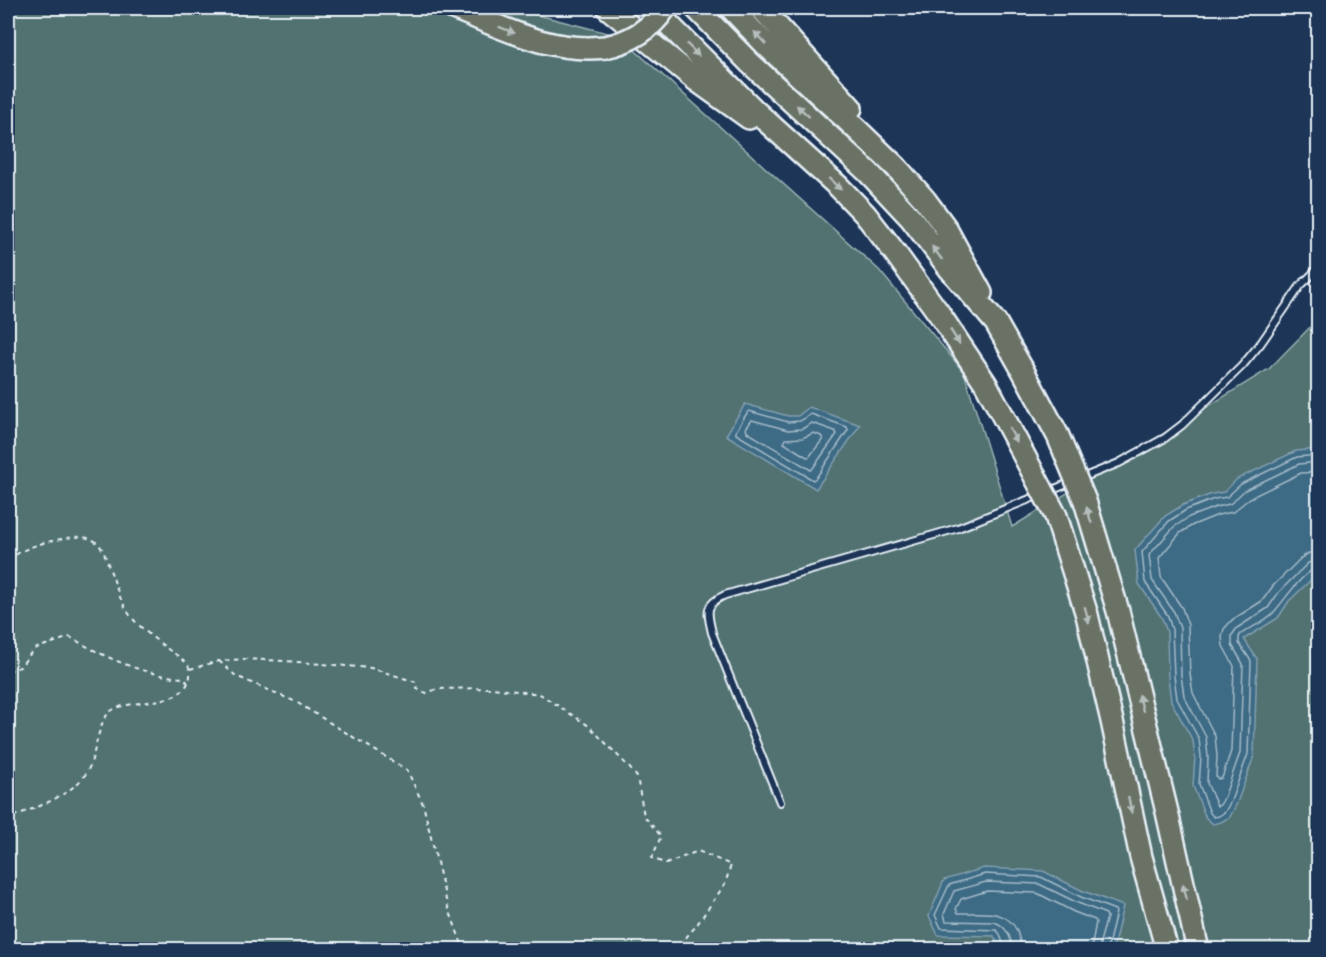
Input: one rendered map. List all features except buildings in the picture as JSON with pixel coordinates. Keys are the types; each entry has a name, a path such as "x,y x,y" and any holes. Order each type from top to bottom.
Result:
{"highway":[{"path":"453,8 540,42 590,49 620,44 643,31 665,8"},
{"path":"599,8 614,13 735,110 795,147"},
{"path":"653,8 754,110 839,187 872,223 940,315 986,384 1056,516 1087,615 1141,857 1167,950"},
{"path":"696,8 749,62 868,172 911,218 996,323"},
{"path":"731,8 768,47 897,168 926,200 945,227 1058,436 1088,512 1118,611 1198,950"},
{"path":"761,8 859,117 897,168"}],"lane":[{"path":"780,802 712,633 708,614 714,600 724,595 958,528 1119,463 1165,438 1182,425 1242,366 1261,343 1301,285 1318,269"}],"path":[{"path":"8,560 16,554 46,542 73,537 87,537 96,541 103,550 125,608 134,620 187,663 190,669 188,685 180,692 170,697 110,711 100,728 92,758 80,781 47,802 8,818"},
{"path":"8,671 20,667 34,649 70,637 96,652 130,666 175,678 185,678 188,685"},
{"path":"190,669 219,661 243,659 285,661 371,668 416,681 417,688 426,693 437,689 492,688 540,694 589,726 637,777 644,816 661,836 652,858 666,864 698,851 731,865 724,884 696,926 675,950"},
{"path":"219,661 236,676 296,702 407,770 423,804 447,904 464,950"}],"green space":[{"path":"15,8 511,8 619,36 879,270 964,372 1012,527 1269,369 1318,319 1318,949 8,949 8,11"}],"water":[{"path":"745,404 788,416 798,416 809,407 860,425 816,489 726,435"},
{"path":"1318,449 1318,573 1289,601 1278,618 1244,639 1257,659 1254,756 1230,817 1213,824 1206,818 1193,786 1195,757 1193,741 1171,701 1167,632 1162,618 1139,584 1135,550 1165,516 1183,505 1224,492 1237,479 1296,451"},
{"path":"984,868 1043,871 1083,891 1123,906 1113,949 1000,949 994,936 938,935 929,916 944,880"}]}
